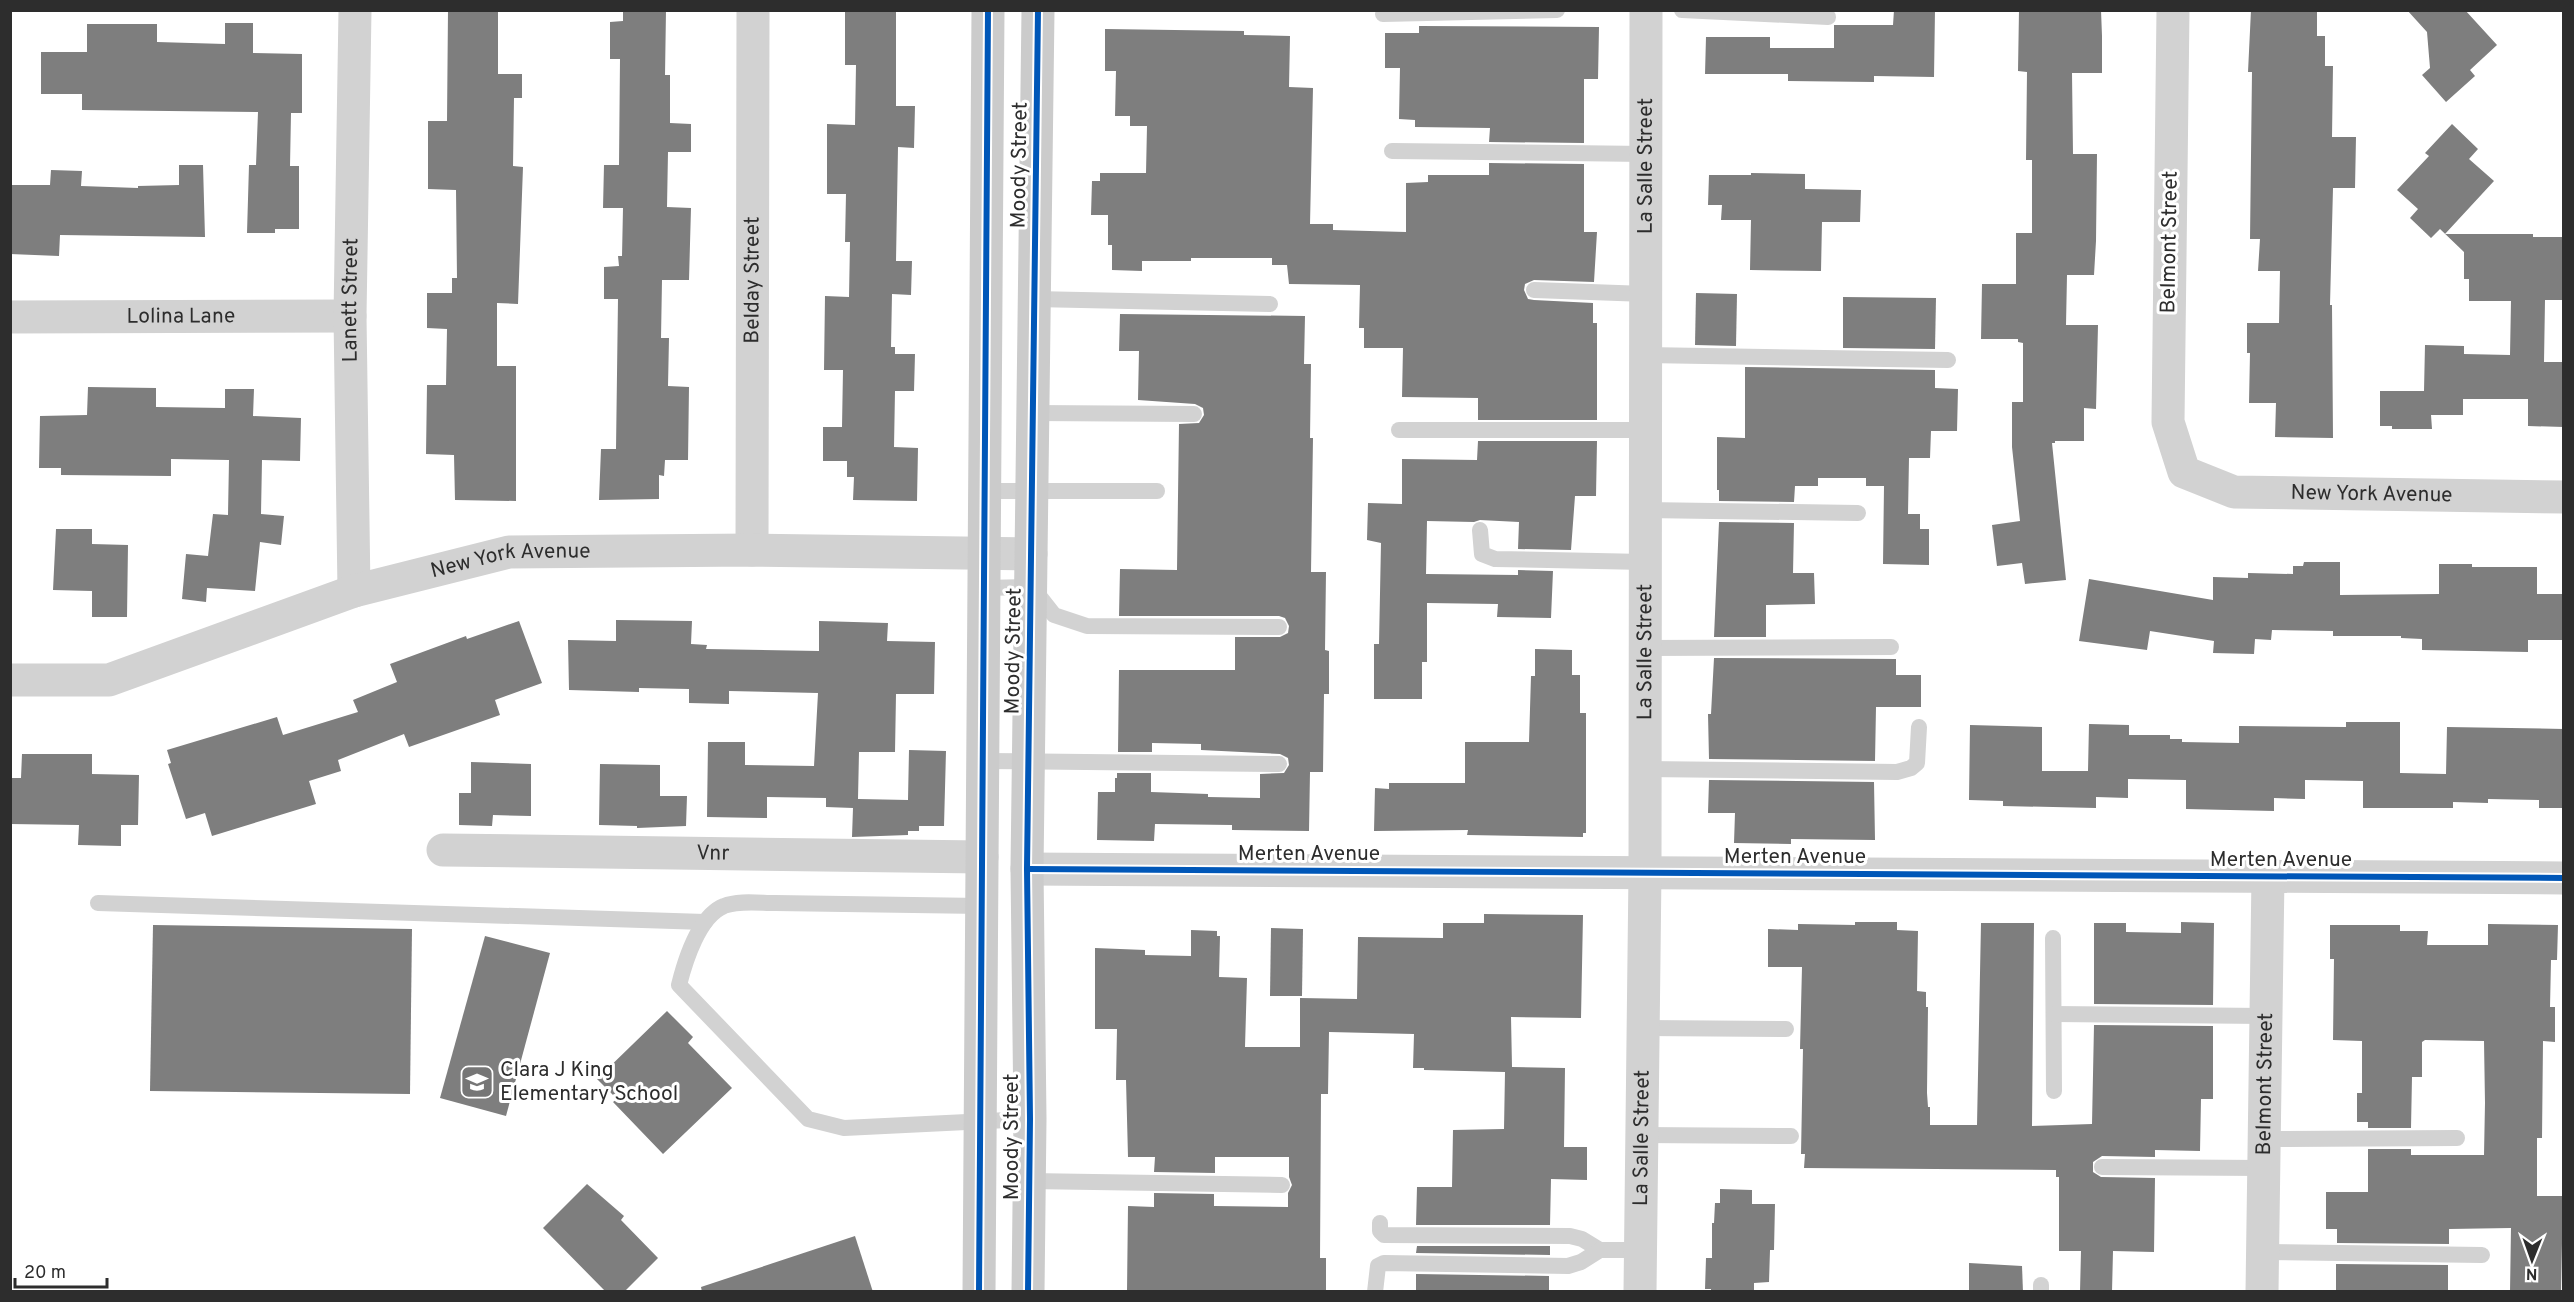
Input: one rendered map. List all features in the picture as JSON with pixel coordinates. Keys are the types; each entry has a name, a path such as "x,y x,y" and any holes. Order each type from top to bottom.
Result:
{"main road":[{"name":"Moody Street","path":"979,1292 988,10"},
{"name":"Moody Street","path":"1028,1292 1027,869 1038,10"},
{"path":"982,857 1027,869"}],"street":[{"name":"Lanett Street","path":"354,591 350,316 355,10"},
{"name":"Belday Street","path":"752,550 753,10"},
{"name":"La Salle Street","path":"1640,1292 1645,872 1646,10"},
{"name":"Belmont Street","path":"2173,10 2168,422 2184,472"},
{"name":"Lolina Lane","path":"10,317 350,316"},
{"name":"New York Avenue","path":"2184,472 2234,492 2564,497"},
{"name":"New York Avenue","path":"10,680 109,680 354,591 508,552 752,550 1030,554"},
{"name":"Vnr","path":"443,850 982,857"},
{"name":"Merten Avenue","path":"1027,869 2564,878"},
{"name":"Belmont Street","path":"2262,1292 2268,876"}],"lane":[{"path":"1383,14 1557,10"},
{"path":"1682,10 1828,17"},
{"path":"1392,152 1646,154"},
{"path":"1533,290 1646,294"},
{"path":"1034,299 1269,304"},
{"path":"1646,355 1948,360"},
{"path":"1033,413 1194,414"},
{"path":"1399,430 1646,430"},
{"path":"985,491 1157,491"},
{"path":"1645,510 1857,513"},
{"path":"1480,530 1482,554 1496,559 1645,562"},
{"path":"984,588 1032,587 1053,615 1087,626 1279,627"},
{"path":"1645,648 1892,647"},
{"path":"1645,769 1897,772 1911,768 1917,763 1919,727"},
{"path":"983,761 1279,764"},
{"path":"98,903 705,922"},
{"path":"982,906 743,903 723,906 705,922 687,954 679,985 808,1119 844,1128 1029,1119"},
{"path":"2054,938 2054,1092"},
{"path":"2054,1014 2265,1016"},
{"path":"1643,1028 1786,1029"},
{"path":"1642,1135 1791,1136"},
{"path":"2102,1167 2457,1138"},
{"path":"1029,1181 1282,1185"},
{"path":"1380,1223 1380,1232 1384,1235 1570,1236 1582,1239 1600,1250 1640,1250"},
{"path":"1375,1292 1376,1271 1378,1266 1384,1263 1568,1266 1581,1262 1600,1250"},
{"path":"2262,1252 2482,1255"}],"building":[{"path":"448,10 498,10 498,74 522,74 522,98 514,98 513,166 523,167 518,304 497,303 497,366 516,366 516,501 455,500 454,455 426,454 427,385 446,385 447,329 427,328 427,293 452,293 452,278 457,278 456,190 428,189 428,121 447,121"},
{"path":"623,10 666,10 665,75 670,75 670,123 691,124 691,152 668,152 667,207 691,208 689,280 662,280 661,338 669,338 668,386 689,387 688,460 665,460 664,476 659,475 659,499 599,500 601,449 616,449 618,299 604,299 604,267 619,266 618,256 622,256 623,208 603,208 604,165 619,165 620,59 610,59 610,22 623,21"},
{"path":"845,10 896,10 896,106 915,106 914,148 898,147 896,261 912,261 911,295 892,294 891,347 895,347 895,354 915,354 914,391 895,391 894,447 918,448 917,501 853,500 854,477 847,477 847,461 823,461 823,427 842,427 843,370 824,370 825,296 849,297 850,242 845,242 846,194 827,194 827,124 855,125 856,65 845,65"},
{"path":"1894,10 1935,10 1934,77 1874,76 1874,82 1788,81 1788,74 1705,74 1706,37 1770,37 1770,48 1834,48 1834,25 1893,25"},
{"path":"2019,10 2101,10 2102,36 2102,73 2072,73 2073,154 2097,154 2096,241 2094,275 2067,275 2066,325 2098,325 2096,409 2084,408 2084,441 2055,441 2052,443 2066,580 2025,584 2022,563 1997,566 1992,525 2020,521 2012,447 2012,402 2023,402 2023,343 2018,342 2018,339 1981,339 1982,284 2016,284 2016,233 2032,233 2032,160 2026,160 2027,72 2018,71"},
{"path":"2251,10 2317,10 2317,36 2325,36 2325,66 2333,66 2332,137 2356,137 2355,188 2333,188 2330,305 2332,305 2333,438 2275,437 2276,403 2249,403 2250,353 2247,353 2247,323 2279,323 2280,271 2258,271 2260,239 2250,239 2252,72 2248,72"},
{"path":"2407,10 2465,10 2497,45 2470,70 2475,76 2446,102 2422,75 2430,68 2427,32"},
{"path":"225,23 253,23 253,53 302,54 302,113 291,113 290,166 299,166 299,229 275,229 275,233 247,233 249,165 256,165 258,112 82,110 82,94 41,94 41,52 87,52 87,24 157,24 157,42 225,44"},
{"path":"1419,26 1599,27 1598,79 1584,79 1584,143 1489,142 1490,128 1415,127 1415,120 1399,119 1400,68 1385,68 1385,33 1419,33"},
{"path":"1105,29 1244,31 1244,35 1290,36 1289,87 1313,88 1310,224 1333,224 1333,230 1406,232 1406,183 1428,182 1428,175 1489,175 1489,163 1584,164 1584,232 1597,232 1594,282 1534,280 1525,284 1524,290 1528,299 1593,303 1593,323 1597,323 1597,420 1478,420 1478,398 1402,397 1403,348 1364,348 1364,328 1359,328 1360,285 1289,284 1287,265 1272,265 1272,258 1191,258 1191,261 1142,261 1142,271 1112,270 1112,245 1108,245 1108,215 1091,215 1092,181 1100,181 1100,173 1146,173 1147,126 1130,126 1130,116 1115,116 1116,71 1105,71"},
{"path":"2452,124 2478,149 2469,159 2494,181 2445,234 2440,229 2431,238 2410,218 2418,209 2397,190 2429,156 2425,153"},
{"path":"179,165 203,165 205,237 60,235 59,256 10,254 10,185 50,185 51,170 82,171 81,186 138,188 138,186 179,185"},
{"path":"1751,173 1805,174 1805,189 1861,190 1860,222 1822,222 1821,271 1750,270 1751,220 1721,220 1722,205 1708,205 1709,175 1751,175"},
{"path":"2445,234 2533,234 2533,237 2564,237 2564,300 2545,300 2544,362 2564,362 2564,427 2528,426 2528,399 2463,399 2463,415 2431,415 2432,429 2392,429 2392,426 2380,426 2380,391 2424,391 2425,345 2464,346 2464,354 2510,355 2511,301 2469,301 2469,279 2464,279 2464,252"},
{"path":"1696,293 1737,294 1736,346 1695,345"},
{"path":"1843,297 1936,298 1935,349 1843,348"},
{"path":"1120,314 1305,316 1304,364 1311,364 1310,438 1313,438 1311,572 1326,572 1325,650 1329,651 1329,694 1324,694 1323,772 1310,772 1309,831 1232,830 1232,825 1155,824 1154,841 1097,840 1098,792 1115,792 1117,773 1151,773 1151,792 1208,794 1208,797 1260,798 1260,774 1284,773 1289,765 1288,758 1280,754 1201,750 1201,744 1152,743 1152,752 1118,752 1119,670 1235,670 1235,637 1280,637 1288,633 1289,626 1285,618 1279,616 1119,616 1120,569 1177,570 1179,424 1199,423 1204,415 1203,408 1195,404 1138,400 1139,351 1119,351"},
{"path":"1745,367 1935,370 1935,388 1958,389 1957,431 1931,431 1930,458 1909,458 1908,514 1920,514 1920,529 1929,529 1929,565 1883,564 1884,486 1866,486 1866,478 1818,478 1818,486 1795,486 1794,502 1719,501 1717,437 1745,438"},
{"path":"88,387 156,388 156,407 225,408 225,389 254,389 253,416 301,418 300,461 262,460 261,514 284,516 281,545 260,542 255,591 207,588 206,602 182,599 186,554 208,556 213,514 228,515 229,460 171,459 171,476 61,475 61,468 39,468 40,416 87,415"},
{"path":"1478,441 1597,441 1596,496 1575,496 1571,550 1518,549 1519,522 1427,521 1426,574 1518,575 1518,570 1553,571 1551,618 1497,617 1498,604 1427,603 1427,662 1422,662 1422,699 1374,699 1374,644 1379,644 1381,543 1367,540 1368,503 1402,504 1402,459 1477,460"},
{"path":"1719,522 1794,523 1793,573 1814,573 1815,604 1766,605 1766,637 1714,637"},
{"path":"56,529 92,529 92,544 128,545 127,617 92,617 92,591 53,590"},
{"path":"2304,562 2340,562 2340,595 2439,594 2439,564 2472,564 2472,567 2537,567 2537,594 2564,594 2564,640 2528,640 2528,652 2422,650 2422,639 2401,638 2401,636 2333,636 2333,631 2272,630 2271,640 2255,639 2254,654 2213,653 2214,641 2150,631 2147,650 2079,641 2089,579 2213,600 2213,577 2248,578 2248,573 2293,574 2293,566 2303,566"},
{"path":"616,620 692,621 691,644 707,645 706,649 819,651 819,621 888,623 887,641 935,642 934,694 896,694 895,752 859,752 858,799 908,800 909,750 946,751 944,826 919,826 919,831 908,831 908,835 852,837 853,808 826,807 826,798 767,797 767,818 707,817 708,742 745,742 745,765 814,766 818,693 729,691 729,704 689,703 689,689 639,688 639,692 569,690 568,640 616,641"},
{"path":"519,621 542,683 495,700 500,715 409,747 404,734 338,760 341,771 309,781 316,804 212,836 205,813 186,819 168,764 171,763 167,750 277,717 283,735 358,712 353,700 397,682 390,664 466,636 467,639"},
{"path":"1535,649 1572,650 1572,675 1580,675 1580,713 1586,713 1586,833 1583,833 1583,837 1467,835 1468,830 1374,831 1375,788 1389,789 1389,783 1465,783 1465,742 1529,742 1531,676 1535,676"},
{"path":"1714,658 1896,659 1896,675 1921,675 1921,707 1876,707 1875,761 1709,759 1708,714 1711,714"},
{"path":"2346,722 2400,722 2400,773 2446,774 2447,727 2564,729 2564,808 2539,808 2539,800 2488,799 2488,803 2453,802 2453,808 2363,808 2363,781 2305,780 2305,799 2274,798 2274,811 2186,809 2186,780 2128,779 2128,798 2096,797 2096,808 2003,806 2003,801 1969,800 1970,725 2042,727 2042,771 2088,771 2089,724 2129,725 2129,735 2170,735 2170,739 2182,739 2182,742 2239,743 2239,726 2346,727"},
{"path":"22,754 92,754 92,774 139,775 138,825 121,825 121,846 78,845 79,825 10,824 10,778 21,778"},
{"path":"471,762 531,764 531,816 493,815 492,826 459,825 459,793 471,793"},
{"path":"600,764 660,765 660,796 687,796 686,826 637,828 637,826 599,825"},
{"path":"1709,780 1874,782 1875,840 1791,839 1791,844 1734,843 1735,813 1708,813"},
{"path":"1484,914 1583,915 1581,1018 1511,1017 1512,1067 1565,1068 1564,1147 1587,1147 1587,1180 1551,1179 1550,1225 1416,1225 1417,1187 1452,1187 1453,1130 1504,1129 1505,1072 1413,1068 1414,1034 1329,1032 1328,1094 1321,1094 1320,1258 1326,1258 1326,1292 1127,1292 1128,1206 1154,1207 1154,1193 1214,1194 1214,1206 1288,1207 1288,1193 1292,1185 1289,1177 1289,1157 1215,1157 1215,1173 1154,1172 1155,1157 1128,1157 1126,1080 1116,1080 1117,1029 1095,1029 1095,948 1145,950 1145,955 1191,956 1191,930 1217,931 1217,936 1220,936 1219,977 1247,978 1245,1047 1300,1047 1300,998 1357,999 1358,937 1443,938 1443,923 1484,923"},
{"path":"1855,922 1897,922 1897,930 1918,931 1917,991 1926,992 1926,1007 1928,1007 1927,1093 1930,1125 1977,1125 1981,923 2034,923 2032,1126 2092,1124 2094,1025 2213,1026 2213,1099 2201,1099 2200,1151 2155,1150 2155,1157 2102,1156 2093,1162 2093,1172 2101,1177 2155,1178 2154,1252 2113,1251 2112,1292 2080,1292 2081,1251 2059,1251 2059,1177 2056,1177 2056,1170 1804,1168 1805,1154 1801,1154 1802,967 1768,967 1768,929 1798,930 1798,924 1855,925"},
{"path":"2181,922 2214,923 2213,1005 2094,1004 2094,923 2126,923 2126,932 2181,933"},
{"path":"2488,924 2558,925 2557,960 2551,960 2550,1007 2555,1007 2555,1042 2543,1041 2542,1138 2537,1138 2537,1196 2563,1196 2561,1292 2510,1292 2511,1228 2449,1229 2449,1244 2337,1243 2337,1229 2326,1229 2326,1192 2368,1192 2368,1149 2411,1149 2411,1155 2484,1155 2485,1103 2484,1041 2425,1040 2422,1042 2422,1077 2412,1077 2411,1128 2368,1128 2368,1122 2357,1122 2357,1093 2362,1093 2362,1041 2333,1040 2334,959 2330,959 2330,925 2400,925 2400,931 2428,931 2427,945 2488,945"},
{"path":"153,925 412,929 410,1094 150,1091"},
{"path":"1271,928 1303,929 1302,996 1270,996"},
{"path":"485,936 550,953 506,1116 440,1098"},
{"path":"667,1011 693,1037 688,1043 732,1088 663,1154 613,1102 617,1099 597,1079"},
{"path":"587,1184 624,1216 621,1220 658,1258 624,1292 606,1292 543,1228"},
{"path":"1720,1189 1752,1190 1752,1204 1775,1204 1774,1250 1770,1250 1769,1282 1754,1283 1754,1292 1711,1292 1711,1289 1705,1289 1706,1258 1712,1258 1712,1223 1714,1223 1715,1203 1720,1203"},
{"path":"855,1236 873,1292 702,1292 701,1287"},
{"path":"1417,1246 1550,1246 1550,1255 1416,1253"},
{"path":"1969,1263 2022,1266 2023,1292 1969,1290"},
{"path":"2336,1264 2448,1265 2448,1292 2336,1292"},
{"path":"1416,1274 1549,1276 1549,1292 1416,1292"}],"cycle path":[{"path":"979,1292 988,10"},
{"path":"1028,1292 1030,1119 1027,869 1038,10"},
{"path":"1027,869 2564,878"}],"place":[{"name":"Clara J King Elementary School","path":"477,1082"}]}
